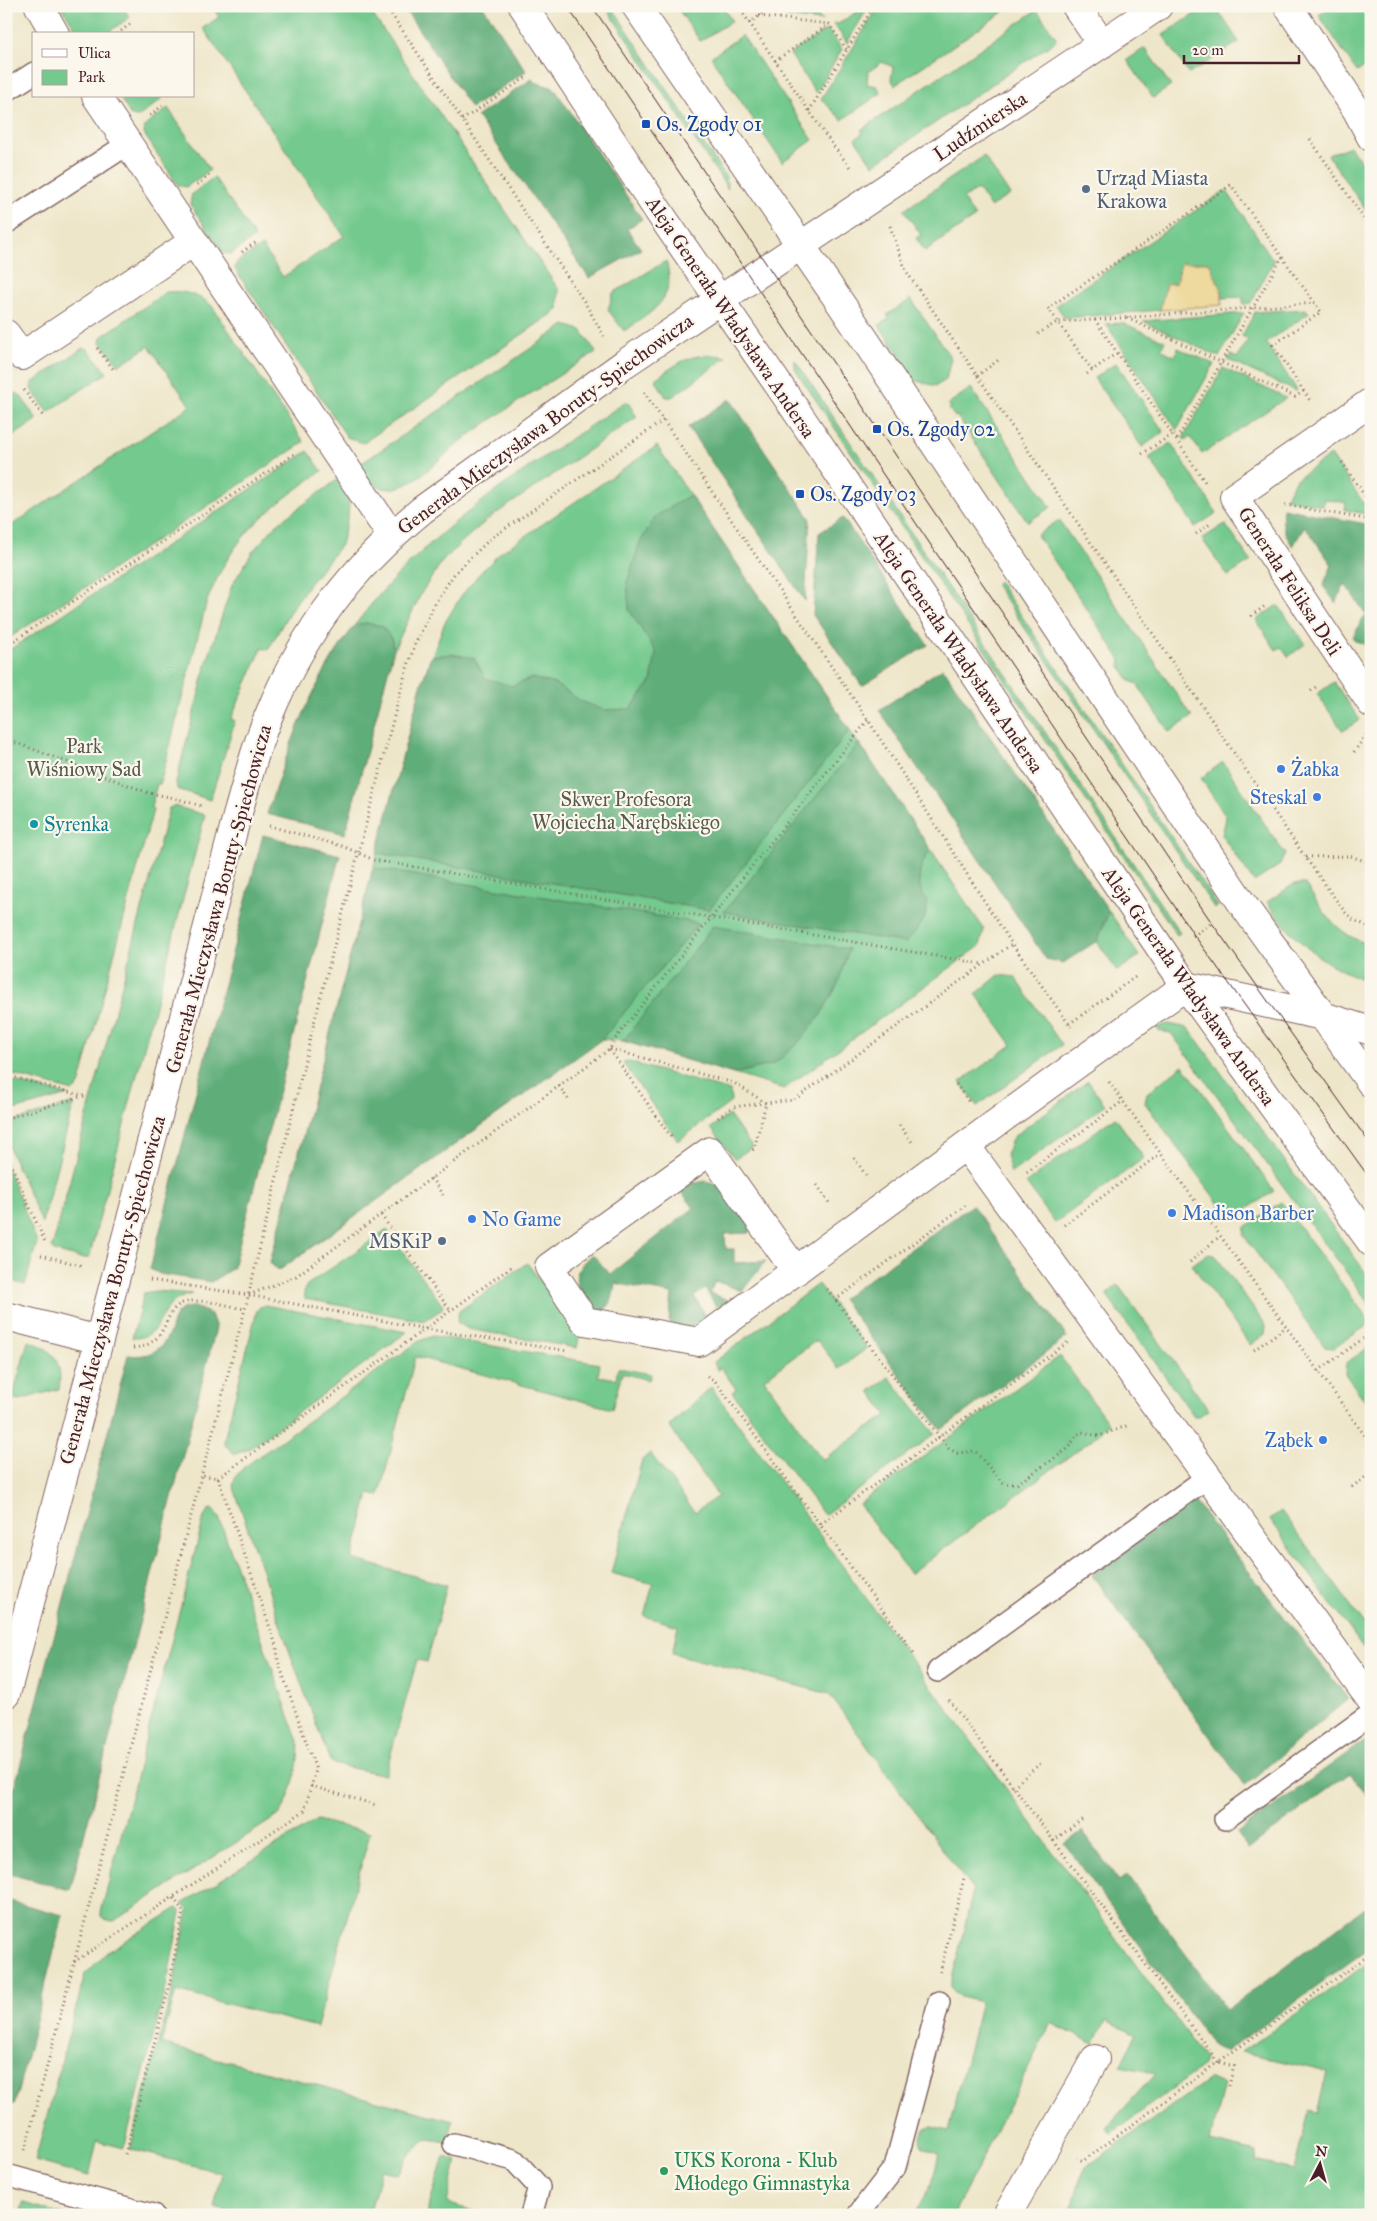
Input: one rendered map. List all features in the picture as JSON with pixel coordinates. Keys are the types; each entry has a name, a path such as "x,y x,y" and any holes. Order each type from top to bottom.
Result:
{"street":[{"path":"38,6 54,32"},
{"name":"Aleja Generała Władysława Andersa","path":"523,6 720,300 1186,986 1371,1242"},
{"path":"636,6 802,246 1241,902 1371,1082"},
{"path":"1076,6 1102,44"},
{"name":"Ludźmierska","path":"802,246 1158,6"},
{"path":"1288,6 1356,109 1371,137"},
{"path":"97,98 391,536"},
{"path":"6,334 22,356 193,242"},
{"name":"Generała Mieczysława Boruty-Spiechowicza","path":"6,1694 227,854 268,716 288,672 323,613 360,567 391,536 422,510 583,393 802,246"},
{"name":"Generała Feliksa Deli","path":"1371,402 1234,497 1371,703"},
{"path":"802,1267 710,1151 549,1267 585,1321 699,1342 802,1267 1090,1054 1186,986 1323,1016 1371,1031"},
{"path":"966,1146 1371,1700"},
{"path":"6,1316 99,1340"},
{"path":"1007,2215 1095,2059"}],"lane":[{"path":"6,91 32,74"},
{"path":"6,223 128,144"},
{"path":"938,1671 1208,1477"},
{"path":"1225,1819 1371,1714"},
{"path":"858,2215 895,2167 939,2002"},
{"path":"454,2144 514,2160 539,2187 531,2215"},
{"path":"6,2175 153,2215"}],"path":[{"path":"386,6 585,303 608,343"},
{"path":"738,6 809,112 857,176"},
{"path":"749,23 774,6"},
{"path":"809,112 874,6"},
{"path":"759,16 830,24"},
{"path":"120,32 133,22"},
{"path":"774,61 830,24"},
{"path":"830,24 847,50"},
{"path":"462,120 529,75"},
{"path":"1310,139 1371,229"},
{"path":"1092,370 1048,308 1231,185 1321,312 1273,345 1323,419 1330,443 1371,505"},
{"path":"887,220 906,272 1305,858 1345,912 1352,919 1371,928"},
{"path":"1177,439 1282,257"},
{"path":"1038,334 1057,322 1315,303"},
{"path":"1126,318 1295,397 1304,391"},
{"path":"1095,320 1177,439 1226,515 1240,506 1274,502 1371,520"},
{"path":"95,345 113,369"},
{"path":"1087,374 1117,353"},
{"path":"977,376 1000,359"},
{"path":"20,384 43,416"},
{"path":"640,387 868,720 1012,944 1073,1030"},
{"path":"23,2159 248,1295 357,853 415,644 438,598 455,573 490,539 664,420"},
{"path":"1142,454 1173,434"},
{"path":"6,646 303,449"},
{"path":"248,1295 296,1276 610,1049 615,1039 868,720"},
{"path":"6,740 149,793 175,798 211,809"},
{"path":"1354,752 1358,748"},
{"path":"262,823 342,846 374,860 983,964"},
{"path":"1305,858 1350,856 1371,863"},
{"path":"1188,939 1217,919"},
{"path":"714,1121 733,1106 794,1100 1012,944"},
{"path":"1069,1024 1145,970"},
{"path":"610,1049 734,1083 766,1103"},
{"path":"610,1049 672,1139"},
{"path":"6,1075 84,1096 6,1118"},
{"path":"1104,1075 1371,1444"},
{"path":"956,1084 970,1105"},
{"path":"559,1086 570,1102"},
{"path":"1024,1174 1123,1101"},
{"path":"748,1154 754,1149 766,1103"},
{"path":"899,1125 914,1146"},
{"path":"6,1153 45,1242"},
{"path":"1063,1226 1160,1154"},
{"path":"854,1158 869,1179"},
{"path":"431,1178 443,1195"},
{"path":"817,1185 832,1206"},
{"path":"835,1300 973,1200"},
{"path":"381,1215 450,1310"},
{"path":"1190,1262 1220,1236"},
{"path":"41,1255 87,1266"},
{"path":"201,1475 218,1478 527,1255 549,1267"},
{"path":"802,1267 835,1300 953,1452 957,1454 975,1451 998,1479 1005,1484 1014,1485 1026,1480 1070,1448 1076,1436 1081,1432 1099,1436 1131,1424"},
{"path":"144,1280 248,1295 426,1329 574,1352"},
{"path":"126,1347 139,1348 152,1342 163,1331 173,1309 188,1301 244,1309"},
{"path":"1254,1350 1286,1327"},
{"path":"1318,1371 1371,1333"},
{"path":"821,1524 1072,1339"},
{"path":"703,1372 715,1381 920,1661"},
{"path":"1352,1487 1371,1473"},
{"path":"73,1962 304,1811 312,1786 316,1770 278,1661 277,1648 218,1478"},
{"path":"943,1692 1218,2062 1234,2066 1229,2086"},
{"path":"1013,1787 1042,1762"},
{"path":"312,1786 376,1805"},
{"path":"1053,1840 1083,1818"},
{"path":"939,2002 936,1985 964,1878"},
{"path":"125,2154 168,1992 183,1910 173,1897"},
{"path":"1073,2156 1083,2161 1218,2062 1371,1954"}],"green space":[{"path":"61,6 122,6 130,17 109,32 78,32"},
{"path":"212,6 367,6 559,290 558,310 363,443 347,437 235,269 237,262 262,246 283,277 344,236 203,28 219,17"},
{"path":"403,6 483,6 526,71 471,108"},
{"path":"605,6 611,6 726,177 728,189"},
{"path":"676,6 722,6 732,21 700,41"},
{"path":"791,6 810,6 822,21 786,17"},
{"path":"855,6 869,6 847,43 833,23 838,24 858,11"},
{"path":"879,6 1012,6 895,85 891,79 893,67 882,62 868,72 867,84 877,86 881,93 842,120 821,99"},
{"path":"1207,6 1215,6 1239,42 1189,74 1163,35"},
{"path":"1332,6 1371,6 1371,63 1357,72 1319,15"},
{"path":"1037,10 1057,39 1053,43 873,165 855,139 863,133 861,130"},
{"path":"827,29 842,49 816,93 790,54"},
{"path":"742,35 813,140 782,162 711,57"},
{"path":"1145,48 1171,86 1153,98 1127,60"},
{"path":"532,79 534,82 554,88 642,219 627,229 641,249 589,278 477,116"},
{"path":"120,98 162,99 138,117 131,116"},
{"path":"168,108 210,170 186,187 178,185 144,134 145,126"},
{"path":"1350,146 1371,176 1371,218 1328,155"},
{"path":"984,156 1010,195 990,207 978,189 963,199 975,217 925,251 916,238 921,235 904,210"},
{"path":"214,177 255,237 231,254 223,253 190,204 192,194"},
{"path":"1226,190 1274,261 1250,304 1243,304 1243,297 1222,298 1222,292 1209,262 1181,263 1176,284 1166,285 1160,310 1065,318 1056,305"},
{"path":"666,261 669,274 668,285 660,304 644,318 624,331 608,310 613,293"},
{"path":"166,292 191,294 212,306 304,442 6,640 6,529 190,406 149,346 119,365 100,342 101,337"},
{"path":"911,299 951,358 946,380 936,386 916,381 879,325 889,319 887,315"},
{"path":"1306,309 1309,313 1266,343 1297,390 1295,391 1228,360 1231,355 1237,358 1248,340 1242,336 1255,312"},
{"path":"1244,313 1219,357 1143,321"},
{"path":"1123,323 1165,341 1161,349 1174,356 1178,348 1214,364 1177,430 1106,324"},
{"path":"565,325 581,330 596,352 484,425 414,480 397,488 379,487 364,476 356,467"},
{"path":"83,348 88,349 107,373 48,412 31,389 32,383"},
{"path":"714,355 727,357 672,397 666,397 655,379 689,358"},
{"path":"795,360 1180,933 1177,935 801,378 795,368"},
{"path":"1116,363 1164,432 1142,447 1094,378"},
{"path":"1223,368 1286,398 1202,454 1190,437 1185,440 1183,438"},
{"path":"971,388 1051,507 1028,522 957,416 955,417 949,409 951,408 948,404"},
{"path":"16,393 20,395 37,420 6,441 6,400"},
{"path":"730,399 810,518 805,601 688,427"},
{"path":"627,401 637,417 487,520 441,563 422,592 394,649 391,638 366,623 355,625 383,591 447,529 517,476"},
{"path":"1171,443 1217,513 1195,527 1149,458"},
{"name":"Skwer Profesora Wojciecha Narębskiego","path":"657,446 984,929 980,946 784,1089 623,1041 602,1039 281,1269 277,1269 270,1263 421,686 444,624 461,596 500,553"},
{"name":"Park Wiśniowy Sad","path":"308,451 322,471 283,499 253,526 228,558 207,601 160,784 157,784 151,807 153,810 79,1086 73,1091 6,1073 6,648 11,649"},
{"path":"1331,455 1371,515 1345,510 1346,503 1325,499 1323,506 1285,498 1296,479"},
{"path":"337,480 347,496 349,505 341,545 309,584 289,613 268,650 262,648 231,719 235,721 210,800 177,789 176,782 207,662 232,585 253,551 277,524"},
{"path":"690,495 850,730 709,910 377,853 421,686 431,656 452,654 474,658 485,678 511,686 532,678 555,684 581,701 604,710 630,709 651,682 656,652 629,610 627,582 640,542 656,516"},
{"path":"1283,508 1371,525 1371,655 1363,643 1355,641 1353,637 1363,618 1367,616 1345,584 1336,603 1323,586 1332,565 1305,526 1293,546 1284,528 1282,519"},
{"path":"843,518 928,645 862,686 813,615 819,533"},
{"path":"1059,520 1192,717 1169,732 1137,684 1130,681 1120,666 1121,660 1037,535"},
{"path":"1225,524 1251,561 1228,576 1202,539"},
{"path":"998,581 1218,906 1215,909 995,584"},
{"path":"1278,605 1305,644 1288,657 1281,647 1276,650 1256,620"},
{"path":"366,623 382,626 391,638 394,649 345,834 267,814 293,739 313,692 339,647 355,625"},
{"path":"943,668 1109,911 1097,941 1063,963 1046,959 879,710"},
{"path":"1334,682 1360,720 1343,731 1317,694"},
{"path":"859,743 931,850 923,862 919,877 920,887 927,903 926,914 922,923 906,943 724,912"},
{"path":"1223,762 1285,854 1280,865 1254,882 1222,836 1226,817 1201,778"},
{"path":"174,806 205,815 89,1258 80,1258 54,1251 52,1248 169,808"},
{"path":"263,835 340,855 233,1268 211,1282 160,1274 150,1269"},
{"path":"373,868 699,923 602,1039 281,1269 277,1269 270,1263"},
{"path":"1294,884 1305,884 1325,913 1340,929 1348,935 1371,945 1371,982 1325,961 1299,941 1277,916 1267,902"},
{"path":"1109,911 1139,956 1117,971 1097,941"},
{"path":"713,926 849,949 837,986 820,1016 796,1045 774,1064 734,1074 623,1041"},
{"path":"999,975 1015,977 1062,1045 977,1106 960,1082 1012,1045 976,994"},
{"path":"1169,1024 1188,1028 1193,1034 1371,1280 1371,1306 1171,1033 1159,1031 1156,1027"},
{"path":"626,1061 730,1091 731,1102 678,1141 623,1063"},
{"path":"1183,1065 1274,1191 1235,1217 1227,1215 1145,1103 1147,1093"},
{"path":"6,1080 68,1095 6,1112"},
{"path":"1088,1081 1105,1105 1011,1173 1006,1155 1013,1137"},
{"path":"74,1103 42,1223 6,1141 6,1124"},
{"path":"729,1115 752,1147 735,1159 711,1128"},
{"path":"1115,1117 1144,1158 1055,1223 1026,1183"},
{"path":"6,1165 37,1242 25,1285 6,1279"},
{"path":"706,1181 720,1185 751,1221 750,1233 725,1234 726,1249 734,1249 734,1263 766,1261 742,1291 715,1281 710,1293 733,1302 722,1308 716,1306 705,1289 694,1296 703,1311 705,1319 702,1323 690,1328 672,1325 669,1321 672,1294 615,1283 612,1300 608,1307 601,1311 587,1306 579,1291 576,1279 580,1267 585,1261 592,1254 610,1274 694,1208 680,1190 690,1184"},
{"path":"1281,1202 1371,1323 1334,1348 1325,1347 1244,1236 1245,1227"},
{"path":"972,1205 1067,1337 941,1430 842,1299"},
{"path":"387,1230 443,1306 441,1310 424,1321 305,1299 304,1292 307,1285"},
{"path":"1207,1254 1215,1255 1266,1326 1265,1334 1250,1345 1192,1265"},
{"path":"527,1263 580,1334 577,1348 468,1329 457,1322 459,1311"},
{"path":"818,1284 867,1348 839,1369 817,1340 764,1379 822,1460 887,1415 870,1391 889,1377 935,1434 824,1515 732,1392 736,1389 721,1368 717,1370 714,1362"},
{"path":"1118,1285 1209,1410 1199,1416 1194,1416 1107,1296"},
{"path":"156,1291 192,1294 180,1298 171,1304 157,1327 151,1333 143,1337 132,1338 144,1293"},
{"path":"265,1305 407,1332 249,1449 235,1454 224,1444 225,1436 257,1310"},
{"path":"195,1307 211,1314 216,1328 70,1890 6,1873 6,1820 128,1355 143,1355 155,1351 168,1336 178,1313 185,1308"},
{"path":"433,1336 600,1364 598,1376 616,1379 618,1368 651,1374 649,1380 622,1373 612,1409 415,1358 379,1496 369,1494 352,1559 447,1585 427,1662 417,1660 385,1775 333,1764 330,1761 291,1656 233,1485 236,1476 243,1468 419,1341"},
{"path":"28,1341 44,1348 55,1358 60,1372 59,1389 19,1400 12,1399"},
{"path":"1371,1346 1371,1409 1345,1374 1346,1363"},
{"path":"1060,1356 1109,1424 1090,1441 910,1574 859,1504"},
{"path":"711,1387 1205,2059 1203,2066 1112,2133 1107,2127 1156,2073 1120,2066 1136,2035 1106,2020 1094,2044 1051,2023 953,2215 915,2215 932,2183 939,2154 923,2148 920,2140 924,2129 932,2127 948,2131 981,2002 960,1997 950,1987 973,1891 829,1694 672,1653 678,1626 644,1616 653,1584 611,1573 642,1460 650,1453 695,1512 718,1496 669,1426"},
{"path":"1194,1501 1348,1699 1245,1785 1092,1575"},
{"path":"212,1509 218,1515 299,1744 294,1781 279,1815 114,1921 104,1920 101,1912 204,1517 208,1510"},
{"path":"1281,1511 1371,1633 1371,1644 1364,1649 1270,1519"},
{"path":"1371,1736 1371,1800 1350,1773 1248,1849 1237,1833"},
{"path":"317,1820 370,1833 317,2027 176,1991 161,2044 453,2121 448,2142 427,2139 412,2151 398,2174 381,2170 369,2215 245,2215 214,2207 222,2173 130,2149 172,1991 188,1910 182,1904"},
{"path":"1082,1831 1119,1881 1127,1875 1227,2010 1371,1903 1371,1947 1225,2052 1214,2047 1065,1844"},
{"path":"6,1900 63,1915 15,2103 6,2108"},
{"path":"177,1908 181,1912 165,1991 124,2148 97,2141 89,2176 35,2161 85,1974 106,1953"},
{"path":"1371,1961 1371,2215 1070,2215 1080,2180 1086,2167 1211,2078 1224,2084 1210,2142 1257,2153 1256,2161 1294,2170 1309,2111 1317,2113 1327,2072 1242,2052"},
{"path":"444,2157 457,2161 447,2203 485,2215 426,2215"},
{"path":"23,2203 67,2215 20,2215"}],"sand":[{"path":"1209,262 1222,292 1222,305 1160,310 1166,284 1176,283 1181,263"}],"tram line":[{"path":"567,6 1194,935 1371,1180"},
{"path":"592,6 1212,923 1371,1145"}],"place":[{"name":"Os. Zgody 01","path":"646,124"},
{"name":"Urząd Miasta Krakowa","path":"1086,189"},
{"name":"Os. Zgody 02","path":"877,429"},
{"name":"Os. Zgody 03","path":"800,494"},
{"name":"Żabka","path":"1281,769"},
{"name":"Steskal","path":"1317,797"},
{"name":"Syrenka","path":"34,824"},
{"name":"Madison Barber","path":"1172,1213"},
{"name":"No Game","path":"472,1219"},
{"name":"MSKiP","path":"442,1241"},
{"name":"Ząbek","path":"1323,1440"},
{"name":"UKS Korona - Klub Młodego Gimnastyka","path":"664,2171"}]}
